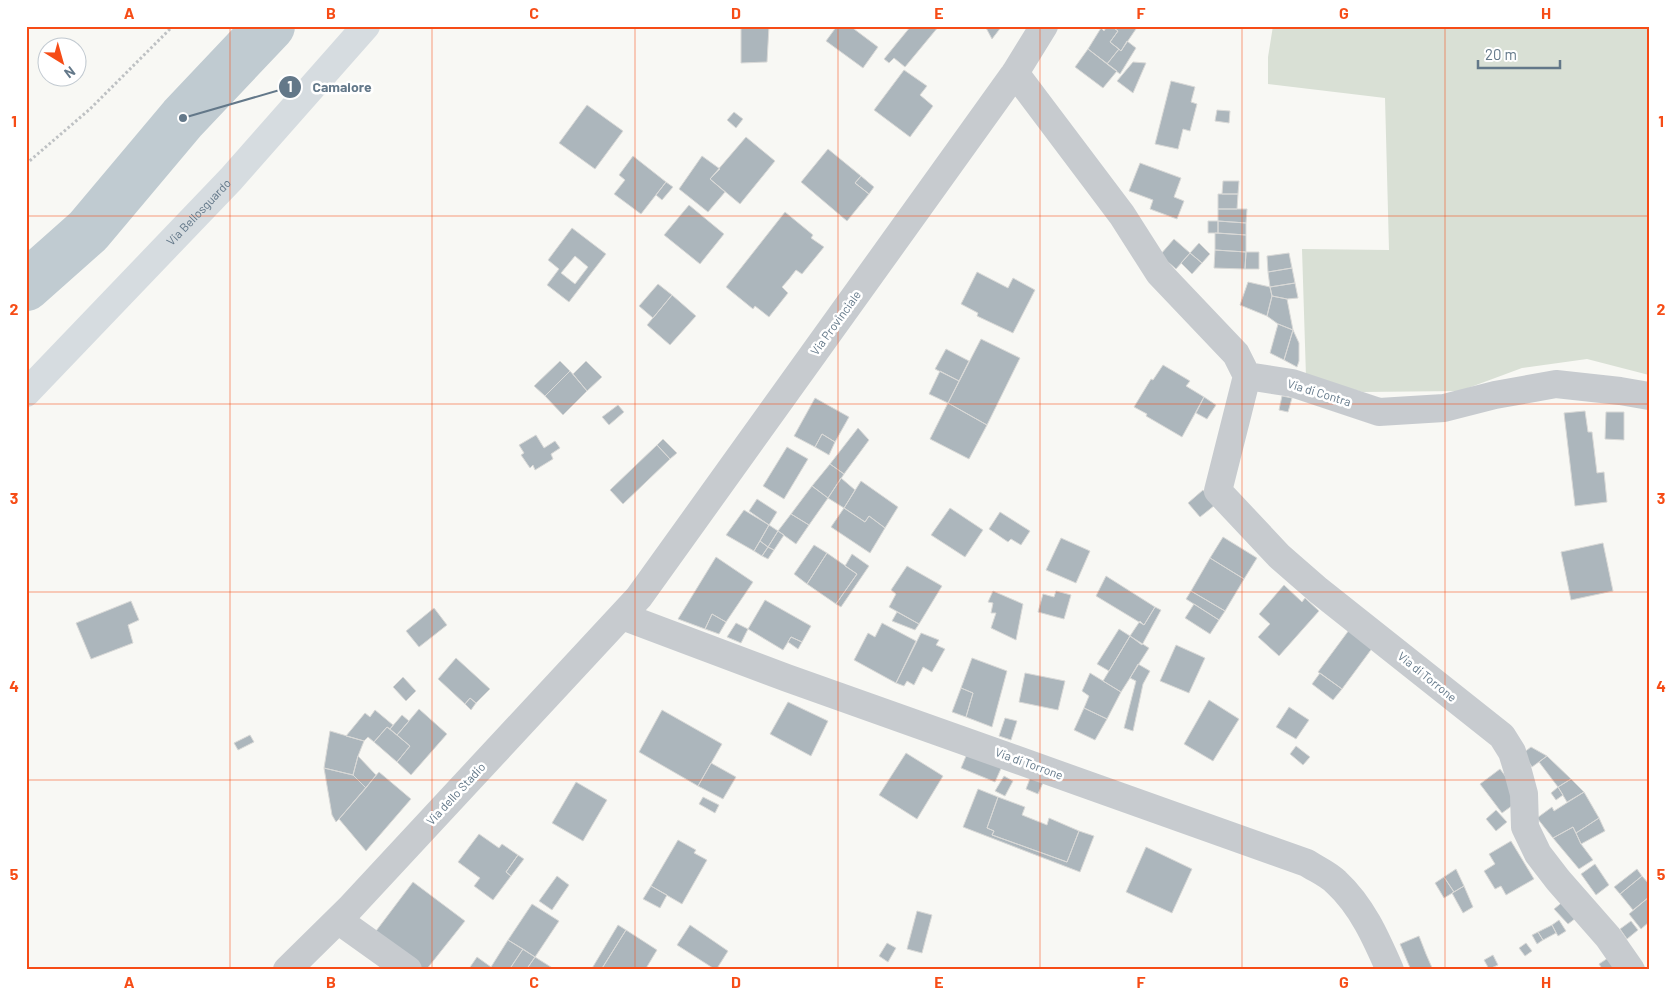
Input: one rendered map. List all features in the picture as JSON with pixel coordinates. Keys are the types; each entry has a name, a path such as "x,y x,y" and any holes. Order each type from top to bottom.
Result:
{"main road":[{"name":"Via Bellosguardo","path":"26,393 231,179 366,26"}],"street":[{"name":"Via Provinciale","path":"622,616 639,597 1015,73 1044,26"},
{"path":"1015,73 1122,215 1159,273 1236,354 1247,376"},
{"name":"Via di Contra","path":"1247,376 1292,383 1379,412 1444,408 1495,395 1556,384 1649,396"},
{"name":"Via di Torrone","path":"1247,376 1218,491 1279,556 1318,590 1502,736 1512,752 1517,768 1524,794 1525,827 1538,854 1608,937 1631,970"},
{"name":"Via di Torrone","path":"622,616 796,682 1306,863 1335,881 1356,906 1374,933 1390,970"},
{"name":"Via dello Stadio","path":"287,970 338,920 622,616"},
{"path":"338,920 373,959 408,970"}],"path":[{"path":"26,164 90,109 173,26"}],"shaded area":[{"path":"1273,26 1649,26 1649,375 1587,359 1522,368 1460,391 1363,392 1306,377 1302,249 1389,250 1385,98 1268,84 1268,57"}],"building":[{"path":"741,26 769,26 767,62 741,63"},
{"path":"837,26 850,26 878,47 863,68 826,41"},
{"path":"911,26 939,26 905,67 894,58 889,63 884,59"},
{"path":"985,26 1002,26 992,39"},
{"path":"1107,26 1111,26 1118,31 1110,42 1119,49 1107,64 1088,49 1101,28 1104,31"},
{"path":"1111,26 1138,26 1121,51 1110,42 1118,31"},
{"path":"1127,41 1136,48 1120,74 1107,64 1119,49 1121,51"},
{"path":"1088,49 1117,71 1103,88 1075,67"},
{"path":"1133,62 1146,63 1133,93 1117,81"},
{"path":"904,70 927,86 920,95 933,106 910,137 874,110"},
{"path":"1171,81 1195,87 1191,102 1197,104 1190,131 1183,129 1178,149 1155,144"},
{"path":"587,105 623,131 595,169 559,143"},
{"path":"1217,110 1230,111 1229,123 1215,121"},
{"path":"734,112 743,119 736,128 727,120"},
{"path":"746,137 775,161 740,204 710,179"},
{"path":"828,149 861,176 855,183 869,194 847,221 801,182"},
{"path":"633,156 666,182 641,214 614,194 625,180 619,175"},
{"path":"702,156 720,169 710,179 725,192 708,212 679,189"},
{"path":"1140,163 1181,178 1174,197 1184,201 1177,219 1150,209 1153,200 1129,191"},
{"path":"861,176 874,187 869,194 855,183"},
{"path":"1223,181 1239,181 1238,194 1222,194"},
{"path":"666,182 673,187 662,200 656,195"},
{"path":"1218,194 1238,194 1237,209 1218,209"},
{"path":"689,205 724,234 700,264 664,235"},
{"path":"1218,209 1247,209 1246,223 1218,221"},
{"path":"785,212 813,235 811,238 824,247 802,274 796,270 782,287 788,293 769,317 755,306 753,309 726,287"},
{"path":"1208,221 1218,221 1218,233 1208,233"},
{"path":"1218,221 1246,223 1246,235 1218,233"},
{"path":"572,228 606,254 569,302 547,285 559,269 548,260","holes":["575,256 588,267 575,284 561,273"]},
{"path":"1215,233 1246,235 1246,252 1215,250"},
{"path":"1174,239 1190,253 1176,269 1160,255"},
{"path":"1199,243 1210,254 1202,263 1190,253"},
{"path":"1215,250 1246,252 1245,269 1214,268"},
{"path":"1246,252 1259,252 1259,269 1245,269"},
{"path":"1190,253 1202,263 1192,274 1181,263"},
{"path":"1289,253 1292,268 1268,272 1267,256"},
{"path":"1292,268 1295,283 1270,287 1268,272"},
{"path":"977,272 1008,288 1013,278 1035,290 1013,333 977,316 978,313 961,304"},
{"path":"1248,282 1270,287 1272,296 1267,316 1240,305"},
{"path":"1295,283 1298,298 1287,299 1272,296 1270,287"},
{"path":"658,284 672,295 653,318 639,306"},
{"path":"672,295 696,316 670,345 647,325"},
{"path":"1272,296 1287,299 1293,330 1278,324 1267,316"},
{"path":"1278,324 1293,330 1284,360 1270,353"},
{"path":"1293,330 1299,343 1297,367 1284,360"},
{"path":"981,339 1020,358 987,425 948,403"},
{"path":"946,349 969,361 959,381 935,369"},
{"path":"560,361 570,371 545,396 534,386"},
{"path":"586,361 602,377 587,391 573,374"},
{"path":"1163,365 1190,381 1186,386 1204,397 1182,437 1134,407 1151,379 1153,380"},
{"path":"570,371 587,391 563,415 545,396"},
{"path":"940,371 959,381 948,403 929,394"},
{"path":"1282,396 1292,398 1288,412 1279,410"},
{"path":"1204,397 1216,405 1207,419 1196,413"},
{"path":"815,398 849,417 835,442 822,434 815,447 794,436"},
{"path":"948,403 987,425 969,459 930,439"},
{"path":"618,405 624,412 609,425 602,417"},
{"path":"1585,411 1588,432 1592,432 1597,473 1604,472 1607,502 1575,506 1564,413"},
{"path":"1606,412 1624,412 1624,440 1605,439"},
{"path":"858,428 869,440 844,474 830,464"},
{"path":"822,434 835,442 829,455 815,447"},
{"path":"536,435 544,448 555,441 560,448 551,454 553,459 535,470 533,465 530,468 521,455 524,453 519,445"},
{"path":"663,439 677,453 670,459 657,445"},
{"path":"657,445 670,459 623,504 610,490"},
{"path":"787,447 808,459 784,499 763,486"},
{"path":"830,464 844,474 828,498 812,486"},
{"path":"841,478 855,490 844,508 828,498"},
{"path":"861,481 898,507 885,528 869,516 865,522 844,508"},
{"path":"812,486 828,498 809,525 791,514"},
{"path":"1203,490 1215,505 1200,517 1188,503"},
{"path":"757,499 777,512 769,525 749,511"},
{"path":"844,508 865,522 869,516 885,528 870,553 831,527"},
{"path":"950,508 983,530 965,557 931,535"},
{"path":"744,510 769,525 754,551 726,535"},
{"path":"1000,512 1030,531 1021,545 1011,539 1008,542 989,529"},
{"path":"791,514 809,525 796,544 778,531"},
{"path":"769,525 778,531 768,547 760,541"},
{"path":"778,531 784,535 774,550 768,547"},
{"path":"1223,537 1257,558 1244,579 1210,558"},
{"path":"1061,538 1090,551 1076,583 1046,570"},
{"path":"760,541 768,547 762,556 754,551"},
{"path":"1603,543 1613,591 1571,600 1561,552"},
{"path":"814,545 827,553 807,584 794,574"},
{"path":"768,547 774,550 768,559 762,556"},
{"path":"827,553 857,574 836,604 807,584"},
{"path":"852,554 869,566 841,607 836,604 857,574 845,566"},
{"path":"716,557 753,582 726,622 712,614 705,629 678,619"},
{"path":"1210,558 1244,579 1225,611 1191,591"},
{"path":"907,566 942,586 919,624 889,607 896,594 891,590"},
{"path":"1106,576 1155,607 1144,625 1096,596"},
{"path":"1284,585 1302,602 1305,598 1319,611 1279,656 1258,637 1270,624 1259,614"},
{"path":"993,591 1023,604 1016,640 991,628 996,613 991,613 993,603 988,602"},
{"path":"1056,591 1071,595 1064,619 1038,612 1043,594 1054,597"},
{"path":"1191,591 1225,611 1219,620 1186,599"},
{"path":"765,600 811,626 802,642 791,637 783,650 748,629"},
{"path":"131,601 139,620 128,625 133,643 91,659 76,623"},
{"path":"1194,604 1219,620 1210,634 1185,618"},
{"path":"1155,607 1161,610 1142,645 1130,636 1140,621 1144,625"},
{"path":"434,608 447,625 419,647 406,631"},
{"path":"897,612 919,624 915,630 892,621"},
{"path":"712,614 726,622 719,634 705,629"},
{"path":"736,623 748,629 741,643 727,637"},
{"path":"882,623 916,641 896,683 854,660 868,633 875,637"},
{"path":"1352,626 1376,643 1342,689 1318,672"},
{"path":"1119,629 1130,636 1109,671 1097,664"},
{"path":"921,633 939,640 936,645 945,649 932,672 923,667 914,685 907,681 904,686 896,683"},
{"path":"1130,636 1149,648 1121,692 1103,681"},
{"path":"791,637 802,642 798,649 788,642"},
{"path":"1176,645 1205,658 1189,693 1160,681"},
{"path":"456,658 490,689 476,703 470,698 465,704 438,679"},
{"path":"972,658 1007,671 992,727 966,717 973,693 961,688"},
{"path":"1138,664 1150,671 1143,684 1133,731 1124,728 1136,681 1130,678"},
{"path":"1025,673 1065,681 1058,710 1019,702"},
{"path":"1090,673 1121,692 1107,719 1084,708 1089,696 1082,691"},
{"path":"1320,673 1342,689 1333,700 1312,684"},
{"path":"403,677 416,691 406,701 393,687"},
{"path":"961,688 973,693 966,717 952,712"},
{"path":"470,698 476,703 471,710 465,704"},
{"path":"1209,700 1239,719 1213,761 1184,744"},
{"path":"788,702 828,721 811,756 770,734"},
{"path":"1289,707 1309,720 1296,739 1276,727"},
{"path":"1084,708 1107,719 1095,740 1074,730"},
{"path":"419,709 447,734 411,775 397,762 410,746 397,735"},
{"path":"375,710 393,725 390,729 387,727 374,742 368,737 364,741 346,736 365,713 370,717"},
{"path":"662,710 722,744 698,786 639,752"},
{"path":"402,715 409,721 397,735 390,729"},
{"path":"1005,718 1017,721 1011,740 999,736"},
{"path":"387,727 410,746 397,762 374,742"},
{"path":"330,731 364,741 353,775 324,768"},
{"path":"250,735 254,742 238,750 234,743"},
{"path":"1296,746 1310,757 1303,765 1290,754"},
{"path":"1531,747 1547,756 1532,767 1523,753"},
{"path":"969,749 1003,764 995,782 961,768"},
{"path":"906,753 943,776 917,819 879,795"},
{"path":"358,756 376,775 366,788 353,775"},
{"path":"1547,756 1571,779 1558,787 1539,762"},
{"path":"711,763 736,777 723,799 698,786"},
{"path":"324,768 353,775 366,788 336,822 332,815"},
{"path":"1500,769 1520,800 1502,813 1480,784"},
{"path":"379,772 411,799 366,851 339,819"},
{"path":"1032,773 1045,778 1038,794 1026,789"},
{"path":"1004,776 1013,781 1005,796 995,791"},
{"path":"1571,779 1584,792 1567,802 1558,787"},
{"path":"576,782 607,800 583,841 552,823"},
{"path":"1558,787 1563,795 1556,800 1551,793"},
{"path":"978,789 998,797 987,828 994,831 992,835 1067,862 1079,831 1094,836 1080,872 963,827"},
{"path":"1584,792 1599,818 1576,833 1573,827 1553,838 1537,818 1552,807 1554,811"},
{"path":"703,797 719,805 715,813 699,804"},
{"path":"998,797 1025,807 1022,815 1047,825 1049,818 1079,831 1067,862 992,835 994,831 987,828"},
{"path":"1496,810 1507,822 1496,831 1486,819"},
{"path":"1599,818 1605,831 1581,844 1576,833"},
{"path":"1573,827 1581,844 1593,860 1579,869 1553,838"},
{"path":"479,834 499,848 502,844 518,855 506,872 511,876 493,900 474,886 480,878 458,862"},
{"path":"678,840 696,850 694,853 707,860 682,904 651,886"},
{"path":"1511,841 1534,879 1506,895 1501,886 1495,889 1484,871 1495,864 1489,854"},
{"path":"1146,847 1192,869 1172,913 1126,892"},
{"path":"518,855 524,859 511,876 506,872"},
{"path":"1595,864 1609,885 1596,895 1581,874"},
{"path":"1456,869 1464,886 1454,892 1444,877"},
{"path":"1637,869 1642,876 1620,894 1614,887"},
{"path":"557,876 569,885 552,910 539,901"},
{"path":"1642,876 1649,884 1649,897 1633,910 1620,894"},
{"path":"1444,877 1454,892 1444,898 1435,883"},
{"path":"413,882 465,921 426,970 423,970 373,935"},
{"path":"651,886 667,895 660,908 643,899"},
{"path":"1464,886 1473,907 1463,913 1452,893"},
{"path":"1570,896 1584,912 1568,924 1554,909"},
{"path":"1649,897 1649,922 1641,929 1629,914"},
{"path":"532,904 559,921 535,957 508,940"},
{"path":"917,911 932,915 922,953 907,949"},
{"path":"1559,920 1566,931 1558,936 1552,925"},
{"path":"1631,921 1638,930 1627,939 1620,929"},
{"path":"618,925 626,930 601,970 591,970"},
{"path":"690,925 728,951 716,970 677,945"},
{"path":"1552,925 1556,933 1543,940 1538,932"},
{"path":"626,930 657,950 645,970 601,970"},
{"path":"1538,932 1543,940 1537,944 1532,935"},
{"path":"1419,936 1433,970 1411,970 1400,944"},
{"path":"508,940 523,949 509,970 496,970 491,967"},
{"path":"887,943 896,948 888,962 879,956"},
{"path":"1526,943 1532,951 1525,956 1519,948"},
{"path":"523,949 535,957 526,970 509,970"},
{"path":"1614,954 1626,970 1603,970 1599,964"},
{"path":"1493,955 1498,965 1489,969 1484,960"},
{"path":"477,957 491,967 496,970 468,970"},
{"path":"535,957 554,969 526,970"}],"waterway":[{"path":"26,286 88,231 183,118 270,26"}],"place":[{"name":"Camaiore","path":"183,118"}]}
